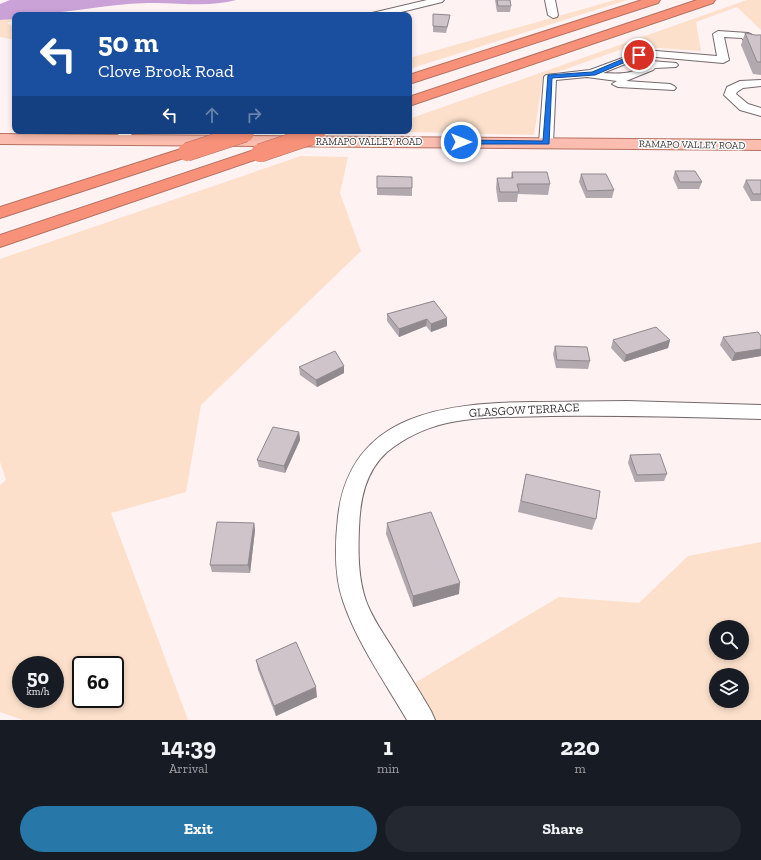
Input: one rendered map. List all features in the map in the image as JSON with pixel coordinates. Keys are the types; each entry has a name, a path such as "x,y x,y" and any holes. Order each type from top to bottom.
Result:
{"highway":[{"path":"412,79 654,0"},
{"path":"412,101 709,0"},
{"path":"0,213 243,134"},
{"path":"0,241 314,134"}],"main road":[{"name":"RAMAPO VALLEY ROAD","path":"0,139 124,136 761,145"}],"street":[{"path":"389,12 439,0"},
{"path":"550,0 553,15"},
{"path":"730,73 724,60 718,34 744,35 748,37 751,43"},
{"path":"588,74 644,53 724,60"},
{"path":"630,58 651,64 702,68 705,65 704,59"},
{"path":"550,77 588,74 627,78 649,68 651,64"},
{"path":"550,77 563,80 670,88"},
{"path":"546,143 550,77"},
{"path":"761,83 744,84 731,90 730,95 744,107 761,112"},
{"name":"GLASGOW TERRACE","path":"422,720 360,617 352,592 348,567 349,507 352,489 362,468 373,454 390,439 408,428 430,420 495,410 585,408 761,412"}],"shaded area":[{"path":"10,0 236,0 214,4 131,4 57,12 12,12 12,19 0,20 0,4"},
{"path":"615,0 627,0 412,68 412,57"},
{"path":"747,0 761,0 761,30 737,7 696,22 701,51 631,46 543,77 534,135 412,132 412,118"},
{"path":"12,19 7,23 12,26 12,39 0,37 0,20"},
{"path":"301,156 348,157 340,193 361,251 201,405 186,492 111,513 188,720 23,720 0,712 0,485 6,480 0,462 0,259"},
{"path":"761,542 761,720 416,720 401,691 559,597 639,603 688,556"}],"building":[{"path":"497,0 510,0 511,6 498,6"},
{"path":"433,14 450,15 447,27 433,26"},
{"path":"745,33 761,35 761,62 757,62"},
{"path":"675,171 695,171 702,182 680,182"},
{"path":"512,172 547,172 550,184 517,184 519,192 500,192 497,178 513,178"},
{"path":"581,174 606,174 614,190 587,191"},
{"path":"377,176 412,177 412,188 377,188"},
{"path":"746,180 761,180 761,194 753,194"},
{"path":"434,301 447,318 431,324 427,319 399,329 387,314"},
{"path":"656,327 670,340 626,355 613,340"},
{"path":"758,332 761,336 761,349 735,353 723,337"},
{"path":"555,346 587,347 590,361 557,360"},
{"path":"335,351 344,366 316,380 299,367"},
{"path":"273,427 299,432 284,466 257,460"},
{"path":"660,454 667,474 637,475 630,455"},
{"path":"526,474 600,491 596,519 521,501"},
{"path":"431,512 460,583 413,596 387,523"},
{"path":"217,522 254,523 248,565 210,565"},
{"path":"296,642 316,687 274,706 256,660"}],"route":[{"path":"461,142 546,143 550,77 588,74 639,55"}]}
